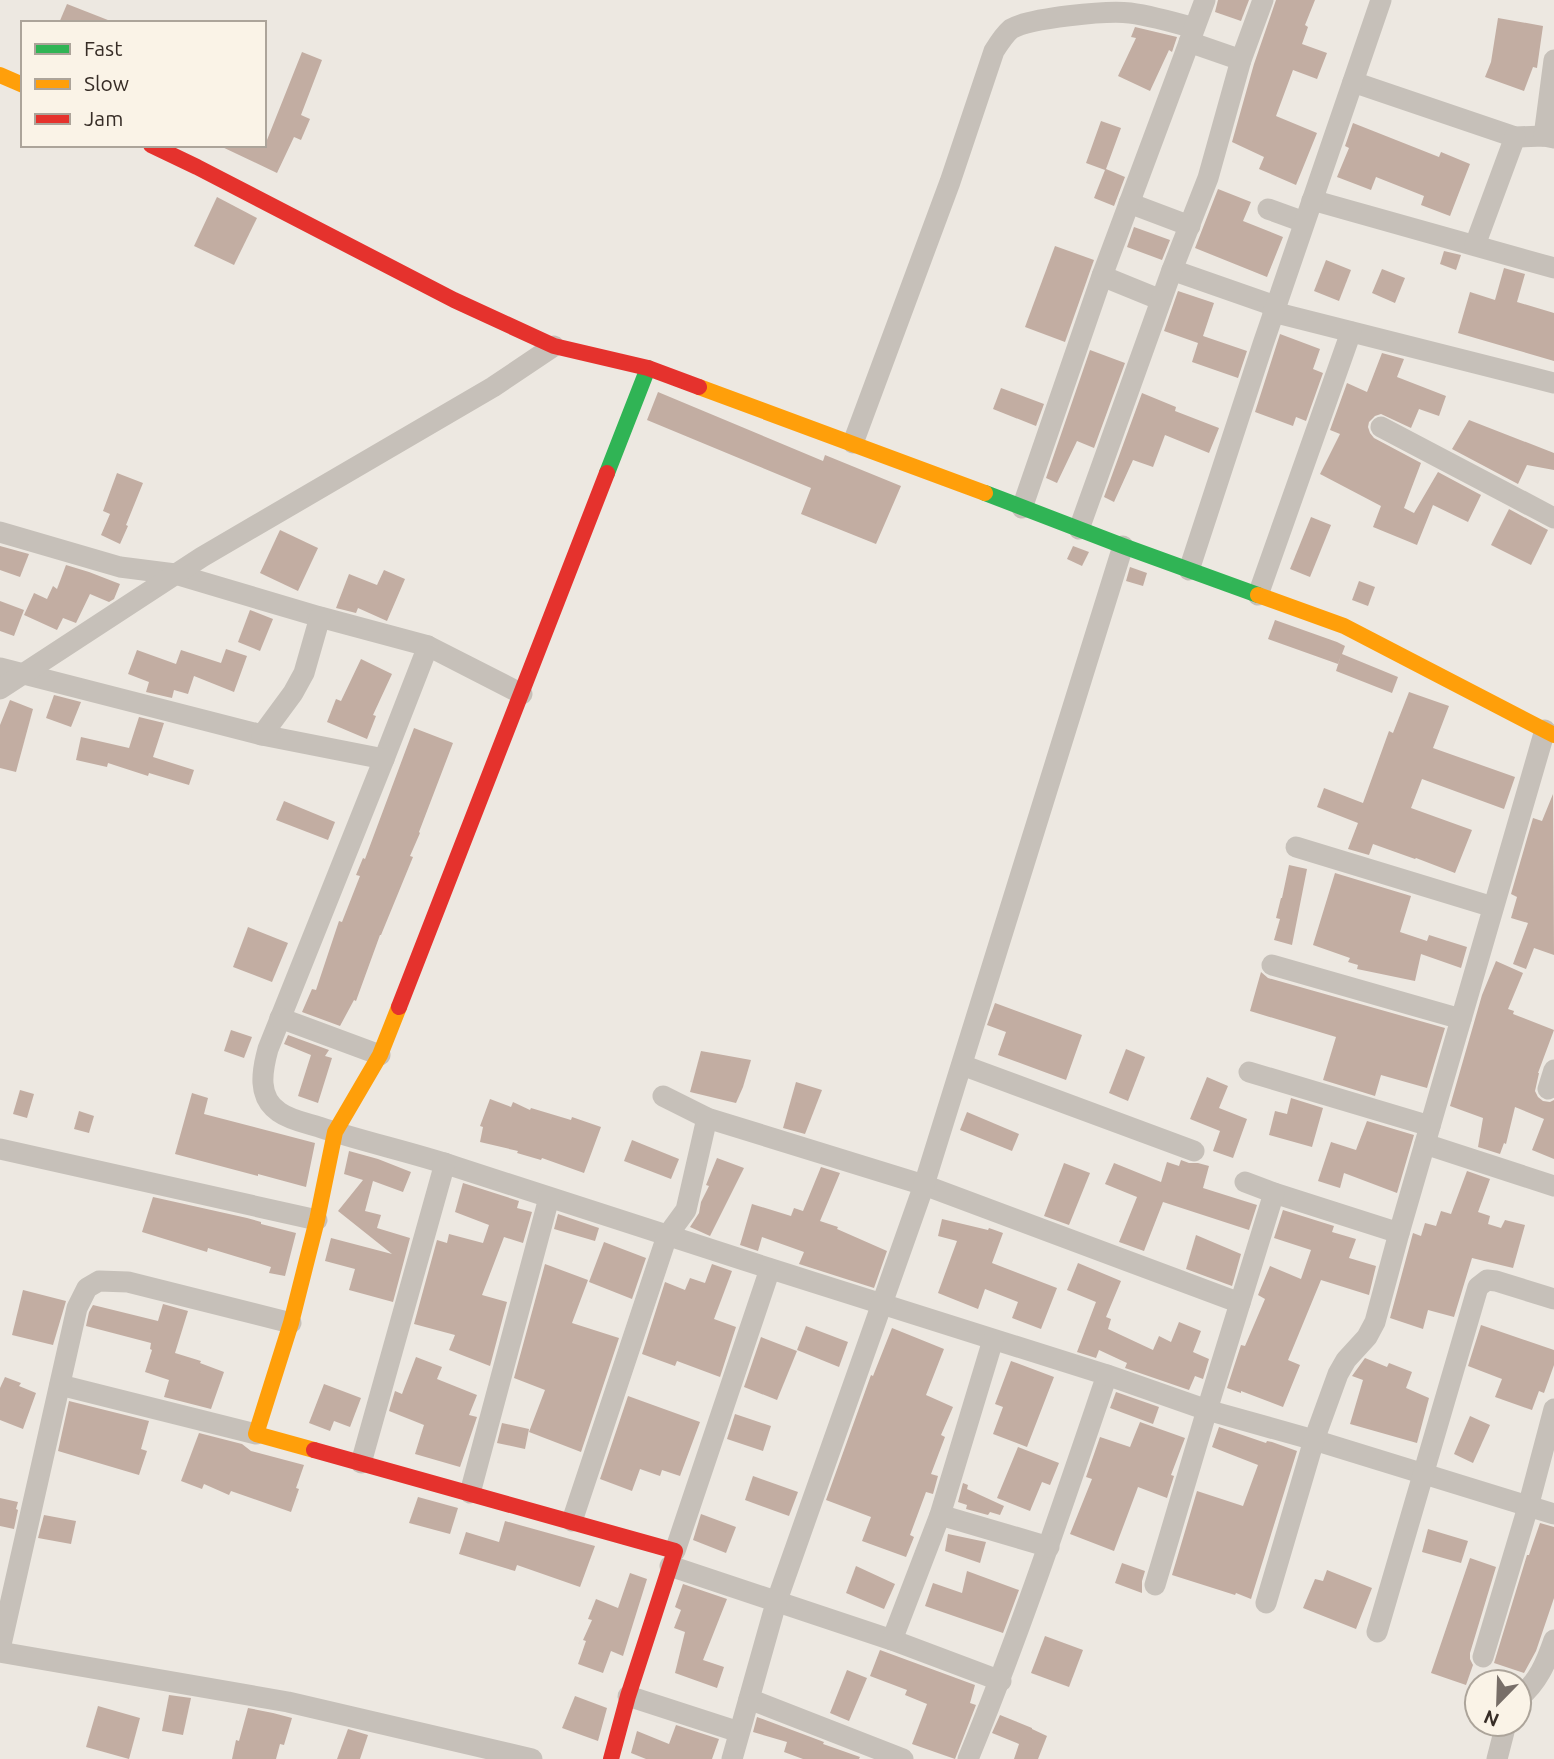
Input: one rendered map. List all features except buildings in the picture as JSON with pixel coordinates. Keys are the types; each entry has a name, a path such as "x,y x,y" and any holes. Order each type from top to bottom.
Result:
{"street":[{"path":"1022,508 1102,276 1205,0"},
{"path":"1079,529 1208,178 1241,60 1263,0"},
{"path":"1189,570 1304,222 1381,0"},
{"path":"853,443 950,182 994,51 1010,30 1033,21 1108,12 1139,14 1192,35 1241,60"},
{"path":"1353,82 1515,137 1549,137 1554,60"},
{"path":"0,75 21,84"},
{"path":"1475,246 1515,137"},
{"path":"155,147 454,300 554,346 648,368 1344,626 1549,732 1493,907 1375,1322 1367,1337 1342,1366 1314,1440 1266,1603"},
{"path":"1312,200 1554,268"},
{"path":"1129,203 1189,226"},
{"path":"1268,209 1304,222"},
{"path":"1172,270 1275,309 1351,332 1554,383"},
{"path":"1102,276 1161,300"},
{"path":"1258,595 1351,332"},
{"path":"0,690 202,556 493,387 554,346"},
{"path":"256,1434 291,1323 317,1220 335,1132 380,1055 648,368"},
{"path":"1381,427 1554,518"},
{"path":"0,532 120,567 175,574 428,646 522,694"},
{"path":"732,1759 776,1603 924,1185 1123,546"},
{"path":"262,735 293,693 304,673 320,617"},
{"path":"428,646 268,1049 262,1070 262,1086 269,1101 279,1112 335,1132 445,1163 1207,1410 1554,1514"},
{"path":"0,668 262,735 384,759"},
{"path":"1296,847 1493,907"},
{"path":"1272,965 1461,1019"},
{"path":"280,1018 380,1055"},
{"path":"962,1065 1194,1152"},
{"path":"1248,1072 1427,1135 1554,1186"},
{"path":"663,1096 707,1118 924,1185 1240,1303"},
{"path":"572,1521 667,1236 685,1210 707,1118"},
{"path":"0,1149 317,1220"},
{"path":"361,1463 445,1163"},
{"path":"1245,1182 1399,1233"},
{"path":"1155,1585 1274,1193"},
{"path":"470,1493 549,1198"},
{"path":"611,1759 628,1696 672,1559 770,1269"},
{"path":"1377,1632 1478,1287 1487,1280 1496,1281 1554,1299"},
{"path":"291,1323 128,1282 99,1282 87,1288 77,1308 0,1651 288,1702 532,1759"},
{"path":"892,1640 940,1515 993,1339"},
{"path":"968,1759 1001,1681 1107,1376"},
{"path":"60,1385 256,1434 572,1521 776,1603 892,1640 1001,1681"},
{"path":"1483,1657 1554,1409"},
{"path":"940,1515 1049,1547"},
{"path":"1533,1682 1546,1664 1554,1640"},
{"path":"628,1696 739,1732"},
{"path":"749,1699 903,1759"},
{"path":"1497,1759 1502,1738"}],"traffic: fast":[{"path":"607,473 648,368"},
{"path":"985,493 1258,595"}],"traffic: slow":[{"path":"0,75 21,84"},
{"path":"699,387 985,493"},
{"path":"1258,595 1344,626 1554,735"},
{"path":"314,1450 256,1434 291,1323 317,1220 335,1132 380,1055 399,1007"}],"traffic: jam":[{"path":"155,147 454,300 554,346 648,368 699,387"},
{"path":"399,1007 607,473"},
{"path":"314,1450 675,1551 628,1696 611,1759"}]}
